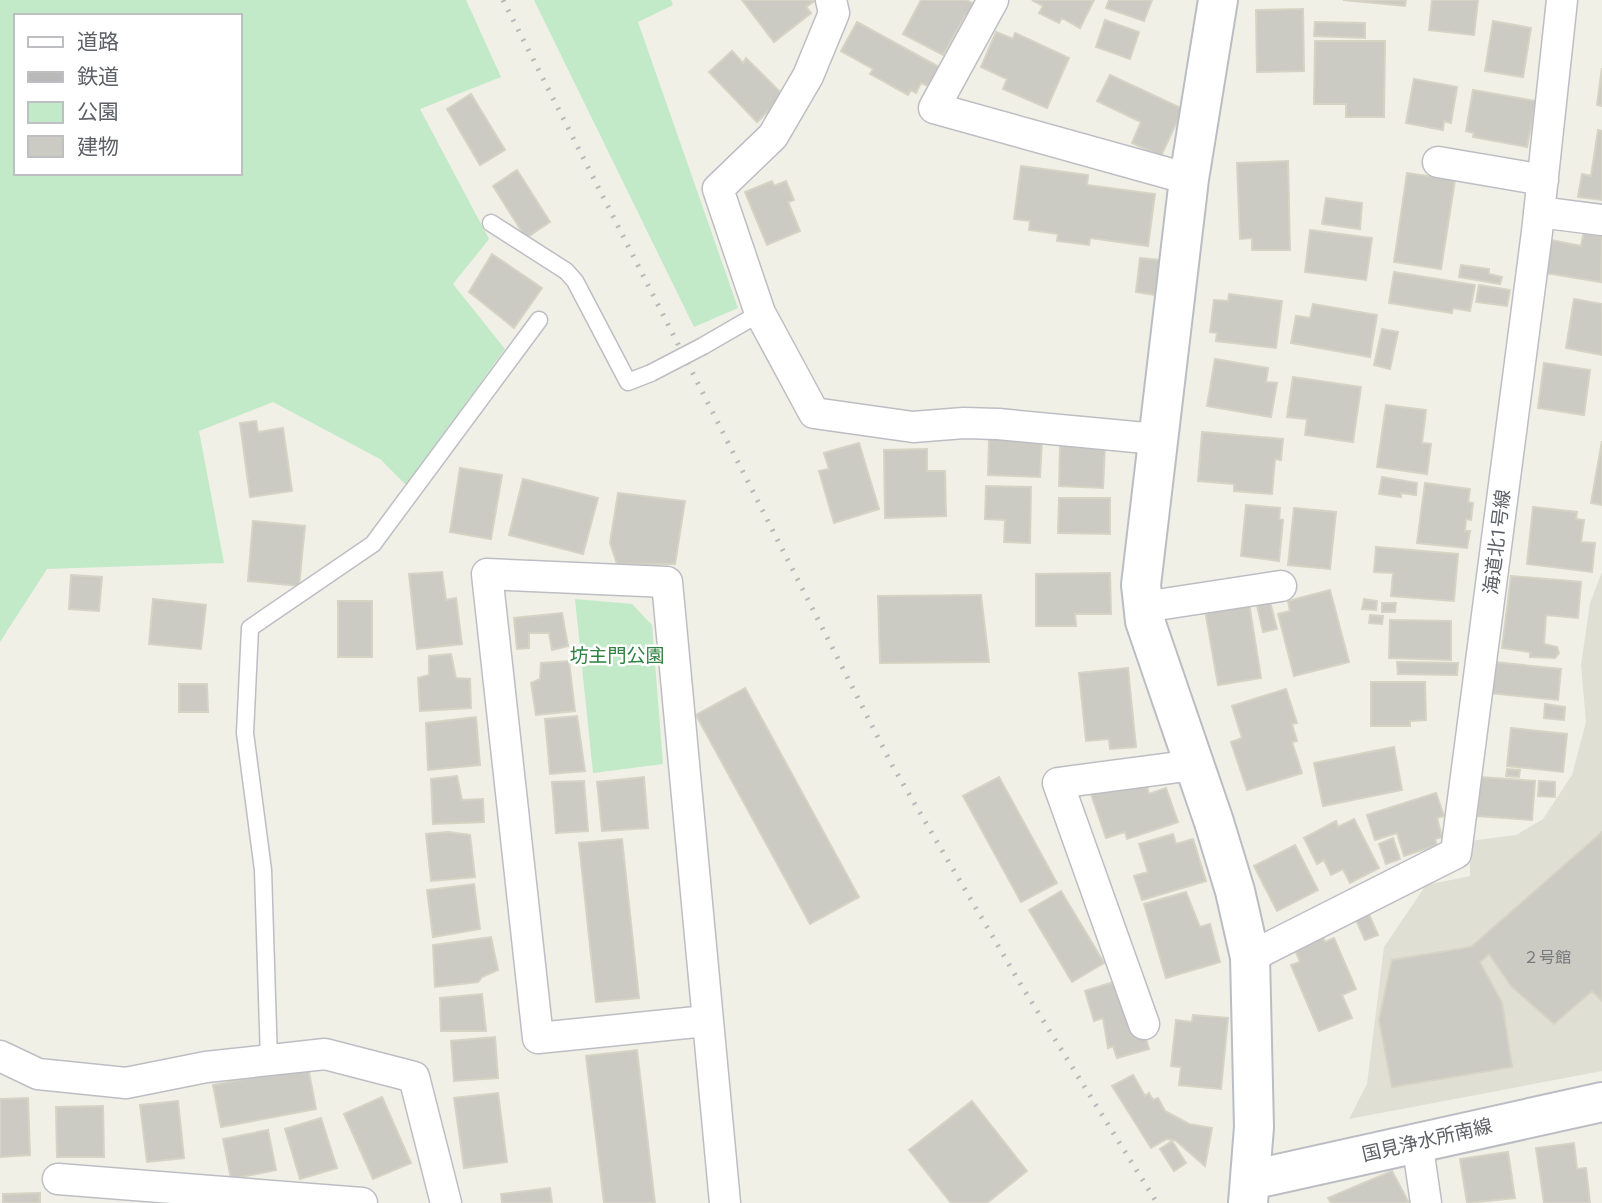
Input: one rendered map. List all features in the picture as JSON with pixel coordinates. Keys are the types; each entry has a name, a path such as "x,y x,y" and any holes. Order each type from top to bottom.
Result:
{"street":[{"path":"831,0 834,13 813,63 773,136 718,189 760,313 814,413 913,427 964,423 998,424 1156,439"},
{"path":"993,0 934,108 1189,179"},
{"path":"1218,0 1189,179 1156,439 1141,585 1145,621 1235,891 1250,957 1254,1127 1250,1191"},
{"name":"海道北1号線","path":"1250,957 1456,853 1539,212 1562,0"},
{"path":"1438,163 1542,180"},
{"path":"1539,212 1602,220"},
{"path":"706,1021 538,1038 487,574 667,582 725,1203"},
{"path":"1144,607 1281,586"},
{"path":"1143,1024 1058,783 1194,765"},
{"path":"0,1056 38,1074 126,1083 206,1067 325,1054 414,1077 446,1203"},
{"name":"国見浄水所南線","path":"1250,1191 1417,1141 1602,1102"},
{"path":"1417,1141 1426,1203"},
{"path":"58,1179 362,1203"}],"lane":[{"path":"491,223 566,271 575,281 628,382 703,346 760,313"},
{"path":"269,1060 262,870 244,733 250,628 373,544 539,320"}],"shaded area":[{"path":"1602,572 1602,1071 1349,1119 1367,1084 1384,947 1426,885 1470,876 1470,841 1516,835 1543,819 1572,775 1586,722 1581,665 1590,603"}],"green space":[{"path":"0,0 466,0 501,77 420,109 489,239 453,284 505,349 406,485 380,459 273,402 199,431 224,563 47,569 0,642"},
{"path":"534,0 671,0 673,5 638,22 738,308 694,327"},
{"name":"坊主門公園","path":"575,599 632,604 652,625 663,764 593,773"}],"building":[{"path":"742,0 816,0 806,7 811,13 774,42"},
{"path":"921,0 966,0 976,5 969,17 965,15 943,55 903,34"},
{"path":"1032,0 1094,0 1080,28 1062,18 1059,23 1039,13 1043,6"},
{"path":"1109,0 1152,0 1144,21 1106,8"},
{"path":"1343,0 1406,0 1405,6"},
{"path":"1432,0 1478,0 1474,35 1429,30"},
{"path":"1303,9 1304,71 1257,72 1256,10"},
{"path":"1105,20 1139,32 1130,59 1096,47"},
{"path":"1493,21 1531,28 1523,77 1485,71"},
{"path":"857,22 939,67 928,86 921,83 916,93 911,90 908,95 870,74 873,69 841,51"},
{"path":"1315,22 1365,23 1365,38 1314,36"},
{"path":"996,32 1013,39 1015,33 1069,58 1047,108 1003,89 1007,79 981,67"},
{"path":"1315,41 1385,41 1384,117 1346,117 1346,104 1314,104"},
{"path":"732,51 743,63 746,58 784,96 757,122 709,72"},
{"path":"1602,68 1602,106 1597,105"},
{"path":"1110,75 1183,109 1161,156 1132,143 1141,122 1097,101"},
{"path":"1414,79 1457,87 1451,123 1444,121 1443,130 1406,123"},
{"path":"1473,90 1536,101 1527,147 1473,137 1474,133 1466,131"},
{"path":"471,94 505,150 480,165 447,109"},
{"path":"1598,130 1602,131 1602,200 1578,197 1582,174 1591,176"},
{"path":"1288,161 1290,250 1252,250 1252,238 1240,239 1237,163"},
{"path":"1021,166 1088,175 1087,185 1155,194 1148,246 1090,238 1089,245 1057,241 1058,234 1029,230 1030,221 1014,219"},
{"path":"517,170 550,222 526,238 493,186"},
{"path":"1407,173 1455,180 1441,269 1394,262"},
{"path":"772,181 774,186 786,181 794,200 788,202 800,231 767,245 745,192"},
{"path":"1326,198 1362,203 1360,229 1322,224"},
{"path":"1310,230 1372,238 1366,280 1305,272"},
{"path":"1584,231 1602,234 1601,282 1545,273 1551,240 1581,246"},
{"path":"492,254 542,288 514,328 469,292"},
{"path":"1140,258 1159,260 1155,295 1136,292"},
{"path":"1461,265 1489,269 1489,274 1502,277 1500,284 1459,277"},
{"path":"1394,272 1475,285 1470,311 1453,308 1452,313 1389,303"},
{"path":"1479,285 1510,290 1507,306 1476,302"},
{"path":"1229,294 1282,301 1276,348 1216,341 1217,333 1210,332 1214,300 1228,301"},
{"path":"1574,299 1602,304 1602,355 1566,348"},
{"path":"1313,304 1377,315 1370,357 1291,343 1296,316 1310,318"},
{"path":"1382,329 1398,332 1390,369 1374,365"},
{"path":"1215,359 1268,368 1266,382 1277,383 1271,417 1207,406"},
{"path":"1544,363 1590,370 1584,415 1538,408"},
{"path":"1293,377 1361,387 1353,442 1305,435 1307,419 1287,417"},
{"path":"1386,405 1426,410 1422,443 1431,444 1427,474 1377,467"},
{"path":"256,421 258,432 283,428 292,491 250,497 240,423"},
{"path":"1202,432 1283,439 1281,460 1275,459 1272,494 1234,491 1234,484 1198,481"},
{"path":"989,438 1042,440 1040,477 988,475"},
{"path":"1602,441 1602,505 1591,503"},
{"path":"859,443 879,509 834,523 819,471 829,469 824,453"},
{"path":"1060,444 1105,446 1103,488 1059,486"},
{"path":"927,449 927,471 945,471 946,516 885,518 884,450"},
{"path":"460,468 502,475 491,539 450,532"},
{"path":"1382,477 1417,483 1416,495 1401,493 1401,497 1379,494"},
{"path":"523,479 598,498 583,554 509,535"},
{"path":"1425,483 1470,489 1468,502 1473,503 1471,520 1466,519 1465,531 1470,531 1467,548 1417,543"},
{"path":"986,486 1031,487 1030,543 1004,542 1005,520 985,519"},
{"path":"618,493 685,501 675,564 617,564 610,543"},
{"path":"1059,498 1110,498 1110,534 1058,533"},
{"path":"1246,505 1280,508 1279,519 1283,520 1279,561 1241,556"},
{"path":"1533,507 1577,512 1576,519 1584,520 1581,542 1595,543 1592,572 1527,564"},
{"path":"1294,508 1336,512 1330,569 1288,565"},
{"path":"253,521 305,526 299,586 248,581"},
{"path":"1376,547 1458,554 1454,601 1391,596 1393,573 1374,572"},
{"path":"442,572 446,600 456,598 462,644 417,649 409,574"},
{"path":"1110,573 1111,614 1075,614 1076,626 1036,626 1036,574"},
{"path":"71,575 102,577 99,611 69,609"},
{"path":"1511,576 1581,582 1578,618 1546,615 1544,644 1557,647 1559,653 1555,658 1530,657 1530,652 1502,648"},
{"path":"1330,590 1349,662 1294,676 1278,614 1290,611 1288,601"},
{"path":"981,595 989,662 880,663 878,596"},
{"path":"1269,598 1277,629 1263,632 1256,601"},
{"path":"153,599 206,605 201,649 149,644"},
{"path":"1364,599 1377,601 1376,610 1362,609"},
{"path":"338,601 372,601 372,657 338,657"},
{"path":"1249,603 1261,678 1218,685 1205,610"},
{"path":"1382,603 1396,603 1395,612 1382,612"},
{"path":"562,613 568,646 552,650 549,633 529,633 529,648 517,649 514,618"},
{"path":"1370,615 1383,616 1382,624 1369,623"},
{"path":"1390,620 1451,621 1451,660 1389,658"},
{"path":"451,654 456,678 470,679 471,708 420,711 418,678 429,675 429,656"},
{"path":"569,661 575,711 536,715 531,683 540,679 541,663"},
{"path":"1397,662 1458,663 1457,675 1398,674"},
{"path":"1494,662 1561,669 1558,700 1490,693"},
{"path":"1128,668 1136,747 1110,749 1109,739 1086,741 1079,673"},
{"path":"1371,682 1425,682 1426,720 1410,721 1410,726 1371,726"},
{"path":"179,684 207,684 208,712 179,712"},
{"path":"745,688 859,897 810,924 696,715"},
{"path":"1286,689 1297,723 1292,724 1297,741 1292,742 1302,773 1247,790 1231,742 1242,738 1232,706"},
{"path":"1545,704 1565,707 1564,720 1544,718"},
{"path":"577,716 585,771 550,774 545,719"},
{"path":"476,717 480,765 428,770 426,723"},
{"path":"1511,728 1567,734 1563,772 1507,766"},
{"path":"1394,747 1402,790 1323,806 1314,763"},
{"path":"1507,769 1520,770 1519,777 1506,776"},
{"path":"457,776 462,800 483,799 484,822 433,824 431,779"},
{"path":"644,777 648,828 602,831 597,782"},
{"path":"999,777 1057,883 1021,902 963,796"},
{"path":"1480,777 1535,781 1532,820 1477,816"},
{"path":"584,781 588,831 556,833 552,782"},
{"path":"1539,781 1555,782 1555,797 1538,796"},
{"path":"1146,782 1149,794 1166,788 1178,822 1127,839 1125,832 1106,838 1091,794 1124,783"},
{"path":"1436,793 1444,816 1437,818 1442,837 1435,839 1437,845 1404,856 1397,833 1375,840 1367,815"},
{"path":"1354,819 1379,868 1350,883 1343,869 1331,875 1324,860 1317,864 1304,838 1336,821 1338,827"},
{"path":"448,832 470,835 475,877 431,881 426,834"},
{"path":"1602,832 1602,1001 1592,991 1554,1024 1511,986 1489,954 1480,962 1502,1003 1512,1067 1392,1087 1379,1020 1392,960 1471,947"},
{"path":"1173,834 1176,844 1193,839 1206,881 1142,900 1134,876 1148,872 1139,844"},
{"path":"1393,838 1400,859 1386,864 1379,844"},
{"path":"622,839 639,998 596,1002 579,843"},
{"path":"1295,845 1318,890 1277,911 1254,866"},
{"path":"474,884 480,929 433,937 427,890"},
{"path":"1061,891 1104,963 1072,982 1029,910"},
{"path":"1186,892 1200,927 1210,924 1220,962 1166,978 1144,904"},
{"path":"1368,912 1378,935 1365,940 1355,918"},
{"path":"491,937 498,970 482,977 478,982 435,987 433,945"},
{"path":"1323,937 1325,942 1334,938 1356,989 1342,995 1352,1018 1319,1031 1291,965 1300,962 1295,950"},
{"path":"1117,981 1133,1033 1143,1029 1149,1049 1117,1058 1113,1046 1108,1048 1103,1018 1094,1021 1085,991"},
{"path":"482,994 486,1031 441,1031 440,998"},
{"path":"1193,1015 1228,1018 1221,1089 1179,1085 1181,1067 1171,1066 1176,1020 1192,1022"},
{"path":"495,1037 498,1078 454,1081 451,1041"},
{"path":"637,1050 655,1203 604,1203 586,1056"},
{"path":"308,1067 316,1109 221,1127 213,1085"},
{"path":"1133,1075 1145,1096 1149,1093 1153,1100 1158,1098 1165,1111 1189,1124 1212,1128 1205,1166 1175,1140 1167,1139 1151,1148 1112,1086"},
{"path":"498,1093 507,1162 464,1168 454,1098"},
{"path":"382,1097 411,1163 373,1179 344,1114"},
{"path":"28,1098 30,1155 0,1157 0,1099"},
{"path":"178,1101 184,1158 147,1162 140,1105"},
{"path":"972,1101 1027,1171 987,1203 951,1203 909,1150"},
{"path":"103,1106 104,1157 57,1157 56,1107"},
{"path":"321,1118 337,1168 300,1179 285,1129"},
{"path":"268,1130 276,1170 231,1179 223,1139"},
{"path":"1172,1141 1186,1163 1174,1171 1160,1149"},
{"path":"1574,1143 1577,1169 1586,1168 1590,1203 1544,1203 1536,1148"},
{"path":"1508,1152 1515,1198 1467,1203 1460,1159"},
{"path":"1392,1171 1409,1203 1331,1203 1328,1198"},
{"path":"550,1188 552,1203 502,1203 501,1194"},
{"path":"40,1193 40,1203 3,1203 3,1194"}],"railway":[{"path":"503,0 892,765 1021,985 1157,1203"}]}
